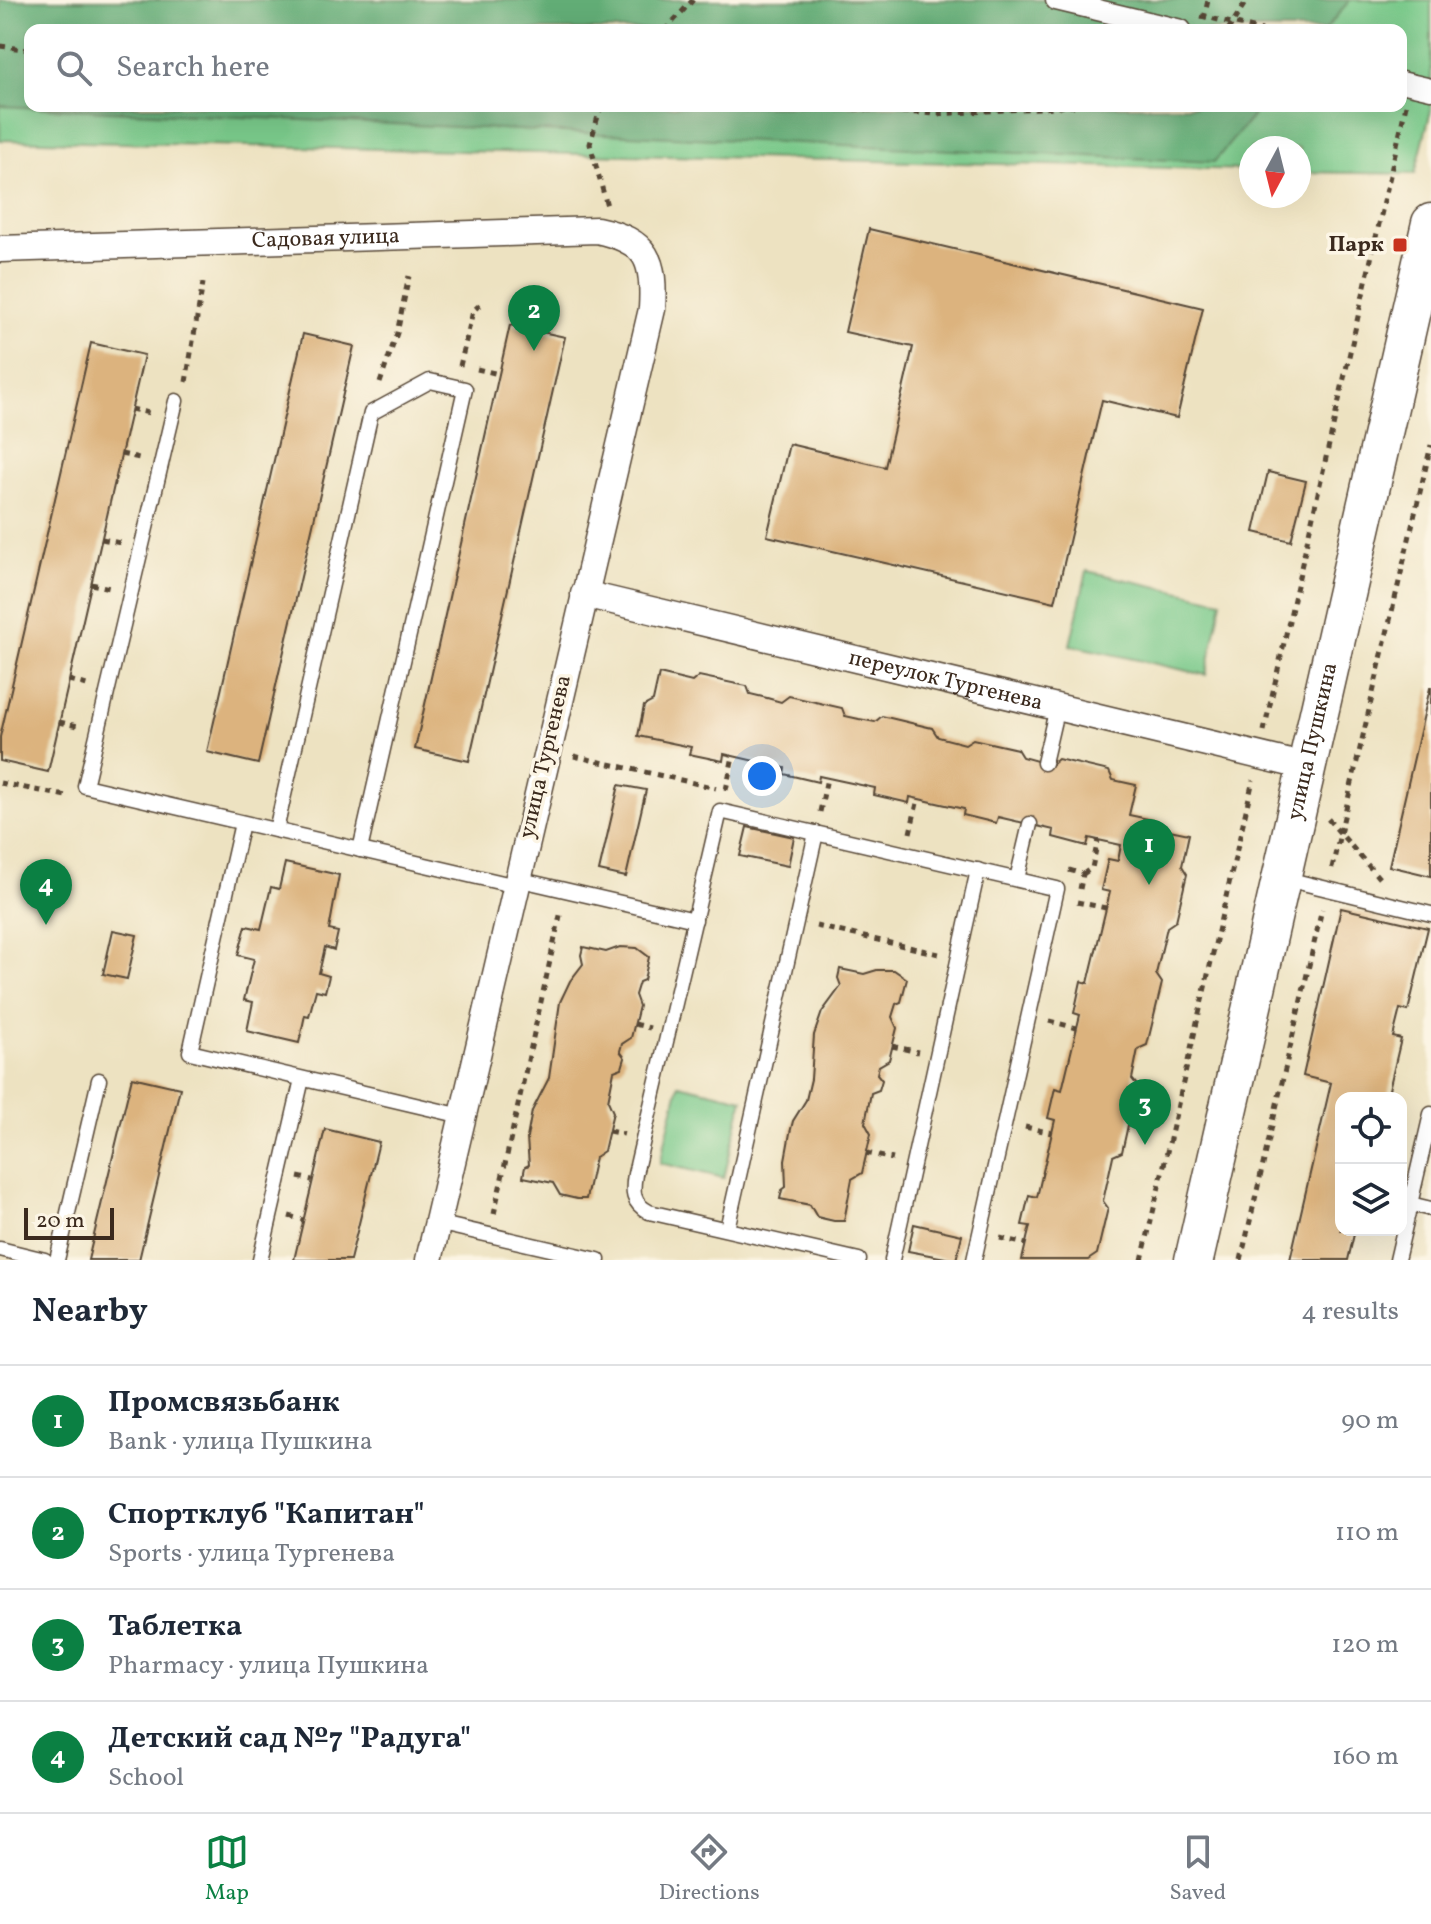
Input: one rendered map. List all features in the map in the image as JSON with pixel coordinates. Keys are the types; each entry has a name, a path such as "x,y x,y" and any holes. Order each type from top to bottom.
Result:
{"main road":[{"name":"улица Пушкина","path":"1194,1260 1429,240"}],"street":[{"path":"1056,0 1156,24"},
{"name":"Садовая улица","path":"0,249 597,230 635,243 645,253"},
{"name":"улица Тургенева","path":"429,1260 652,309 652,269 645,253"},
{"name":"переулок Тургенева","path":"584,594 1258,755 1304,778"}],"lane":[{"path":"276,830 371,413 430,381 465,389 360,850"},
{"path":"176,401 85,786 360,850 695,920"},
{"path":"1044,763 1057,707"},
{"path":"859,1260 649,1212 639,1207 633,1198 635,1174 720,811 1057,889 974,1260"},
{"path":"242,823 190,1052 462,1116"},
{"path":"1017,879 1030,824"},
{"path":"727,1229 816,833"},
{"path":"892,1260 978,870"},
{"path":"1281,878 1431,914"},
{"path":"260,1260 302,1079"},
{"path":"57,1260 99,1080"},
{"path":"1397,1260 1431,1114"},
{"path":"1410,1204 1431,1209"},
{"path":"437,1223 598,1260"},
{"path":"0,1249 45,1260"}],"path":[{"path":"671,24 693,0"},
{"path":"1202,24 1208,0"},
{"path":"1232,24 1247,0"},
{"path":"0,46 24,49"},
{"path":"1258,755 1414,85"},
{"path":"599,112 590,144 614,234"},
{"path":"904,112 970,112"},
{"path":"386,360 397,333 409,276"},
{"path":"186,383 203,283"},
{"path":"464,351 473,311 483,302"},
{"path":"1241,1260 1431,445"},
{"path":"548,750 739,794"},
{"path":"726,791 733,756"},
{"path":"1142,1260 1253,777 1304,778 1340,832 1404,907"},
{"path":"820,812 827,778"},
{"path":"0,783 64,797 85,786"},
{"path":"910,833 918,799"},
{"path":"806,809 835,816"},
{"path":"895,830 925,837"},
{"path":"1073,917 1083,874 1092,868 1098,840"},
{"path":"1021,859 1083,874"},
{"path":"489,1234 566,891"},
{"path":"1077,902 1106,908"},
{"path":"796,921 959,958"},
{"path":"1053,1006 1049,1021 1077,1028"},
{"path":"1022,1141 1028,1112"},
{"path":"1025,1127 1052,1133"},
{"path":"997,1249 1003,1224"},
{"path":"1000,1238 1026,1244"}],"green space":[{"path":"0,0 1431,0 1431,110 1415,174 1311,172 1311,136 1239,136 1239,170 0,140"},
{"path":"0,0 1350,0 1330,24 24,24 24,107 0,106"},
{"path":"130,112 1256,112 1214,162"},
{"path":"1087,571 1222,601 1206,675 1070,645"},
{"path":"679,1084 743,1099 724,1178 660,1163"}],"building":[{"path":"869,229 1203,308 1177,418 1102,400 1055,602 767,536 789,444 885,467 913,347 845,332"},
{"path":"510,325 565,337 469,761 415,749"},
{"path":"303,334 354,346 258,764 207,752"},
{"path":"91,343 144,355 48,772 0,761 0,737"},
{"path":"1268,472 1306,481 1291,541 1254,532"},
{"path":"659,674 692,682 699,676 747,686 750,694 781,702 789,696 842,708 845,716 875,722 882,716 932,728 938,737 965,744 973,739 1017,749 1022,757 1051,765 1058,759 1109,771 1113,780 1136,785 1129,815 1158,821 1160,828 1189,834 1182,866 1187,874 1176,921 1167,927 1156,974 1162,983 1147,1045 1138,1049 1132,1079 1137,1085 1122,1152 1113,1156 1103,1201 1108,1208 1097,1254 1088,1260 1022,1260 1030,1226 1022,1225 1029,1195 1037,1197 1055,1120 1048,1118 1055,1088 1062,1090 1080,1015 1074,1013 1081,981 1088,983 1110,892 1101,890 1108,859 1118,861 1121,845 1089,838 1087,846 1053,837 1054,830 998,817 996,823 963,815 964,809 910,797 909,803 874,795 875,788 819,776 818,782 784,774 785,768 724,754 723,761 689,754 691,747 638,736 644,706 653,701"},
{"path":"1431,688 1431,876 1389,866"},
{"path":"619,785 646,790 626,877 599,871"},
{"path":"747,827 794,837 788,866 740,856"},
{"path":"285,863 339,875 329,930 338,932 334,950 325,947 319,973 329,976 325,992 316,990 309,1016 305,1015 299,1043 247,1031 253,1002 244,1000 254,959 238,955 246,926 261,929 271,887 279,889"},
{"path":"1341,908 1428,928 1408,1011 1400,1009 1393,1037 1401,1039 1388,1092 1335,1092 1335,1236 1354,1236 1348,1260 1290,1260 1331,1083 1303,1076"},
{"path":"113,930 137,935 127,979 103,974"},
{"path":"583,947 606,952 620,947 637,948 649,957 644,980 639,982 635,995 639,1006 631,1038 622,1044 620,1051 625,1058 622,1068 614,1071 608,1101 613,1112 604,1151 595,1157 586,1199 577,1199 560,1195 553,1183 523,1177 525,1167 529,1165 527,1138 532,1111 549,1078 560,1002 583,964"},
{"path":"840,969 864,974 894,970 907,979 901,1002 896,1004 892,1017 897,1028 889,1060 879,1066 877,1074 882,1080 879,1090 871,1093 865,1123 871,1134 862,1173 852,1179 844,1221 834,1221 817,1217 810,1205 780,1199 786,1187 785,1160 793,1121 806,1100 811,1079 814,1035 822,1012 841,986 838,978"},
{"path":"132,1077 180,1088 139,1260 88,1260"},
{"path":"325,1129 379,1142 350,1260 294,1260"},
{"path":"914,1224 962,1235 956,1260 908,1251"}],"place":[{"name":"Парк","path":"1400,245"},
{"name":"Спортклуб \"Капитан\"","path":"534,351"},
{"name":"Промсвязьбанк","path":"1149,885"},
{"name":"Детский сад №7 \"Радуга\"","path":"46,925"},
{"name":"Таблетка","path":"1145,1145"}]}
